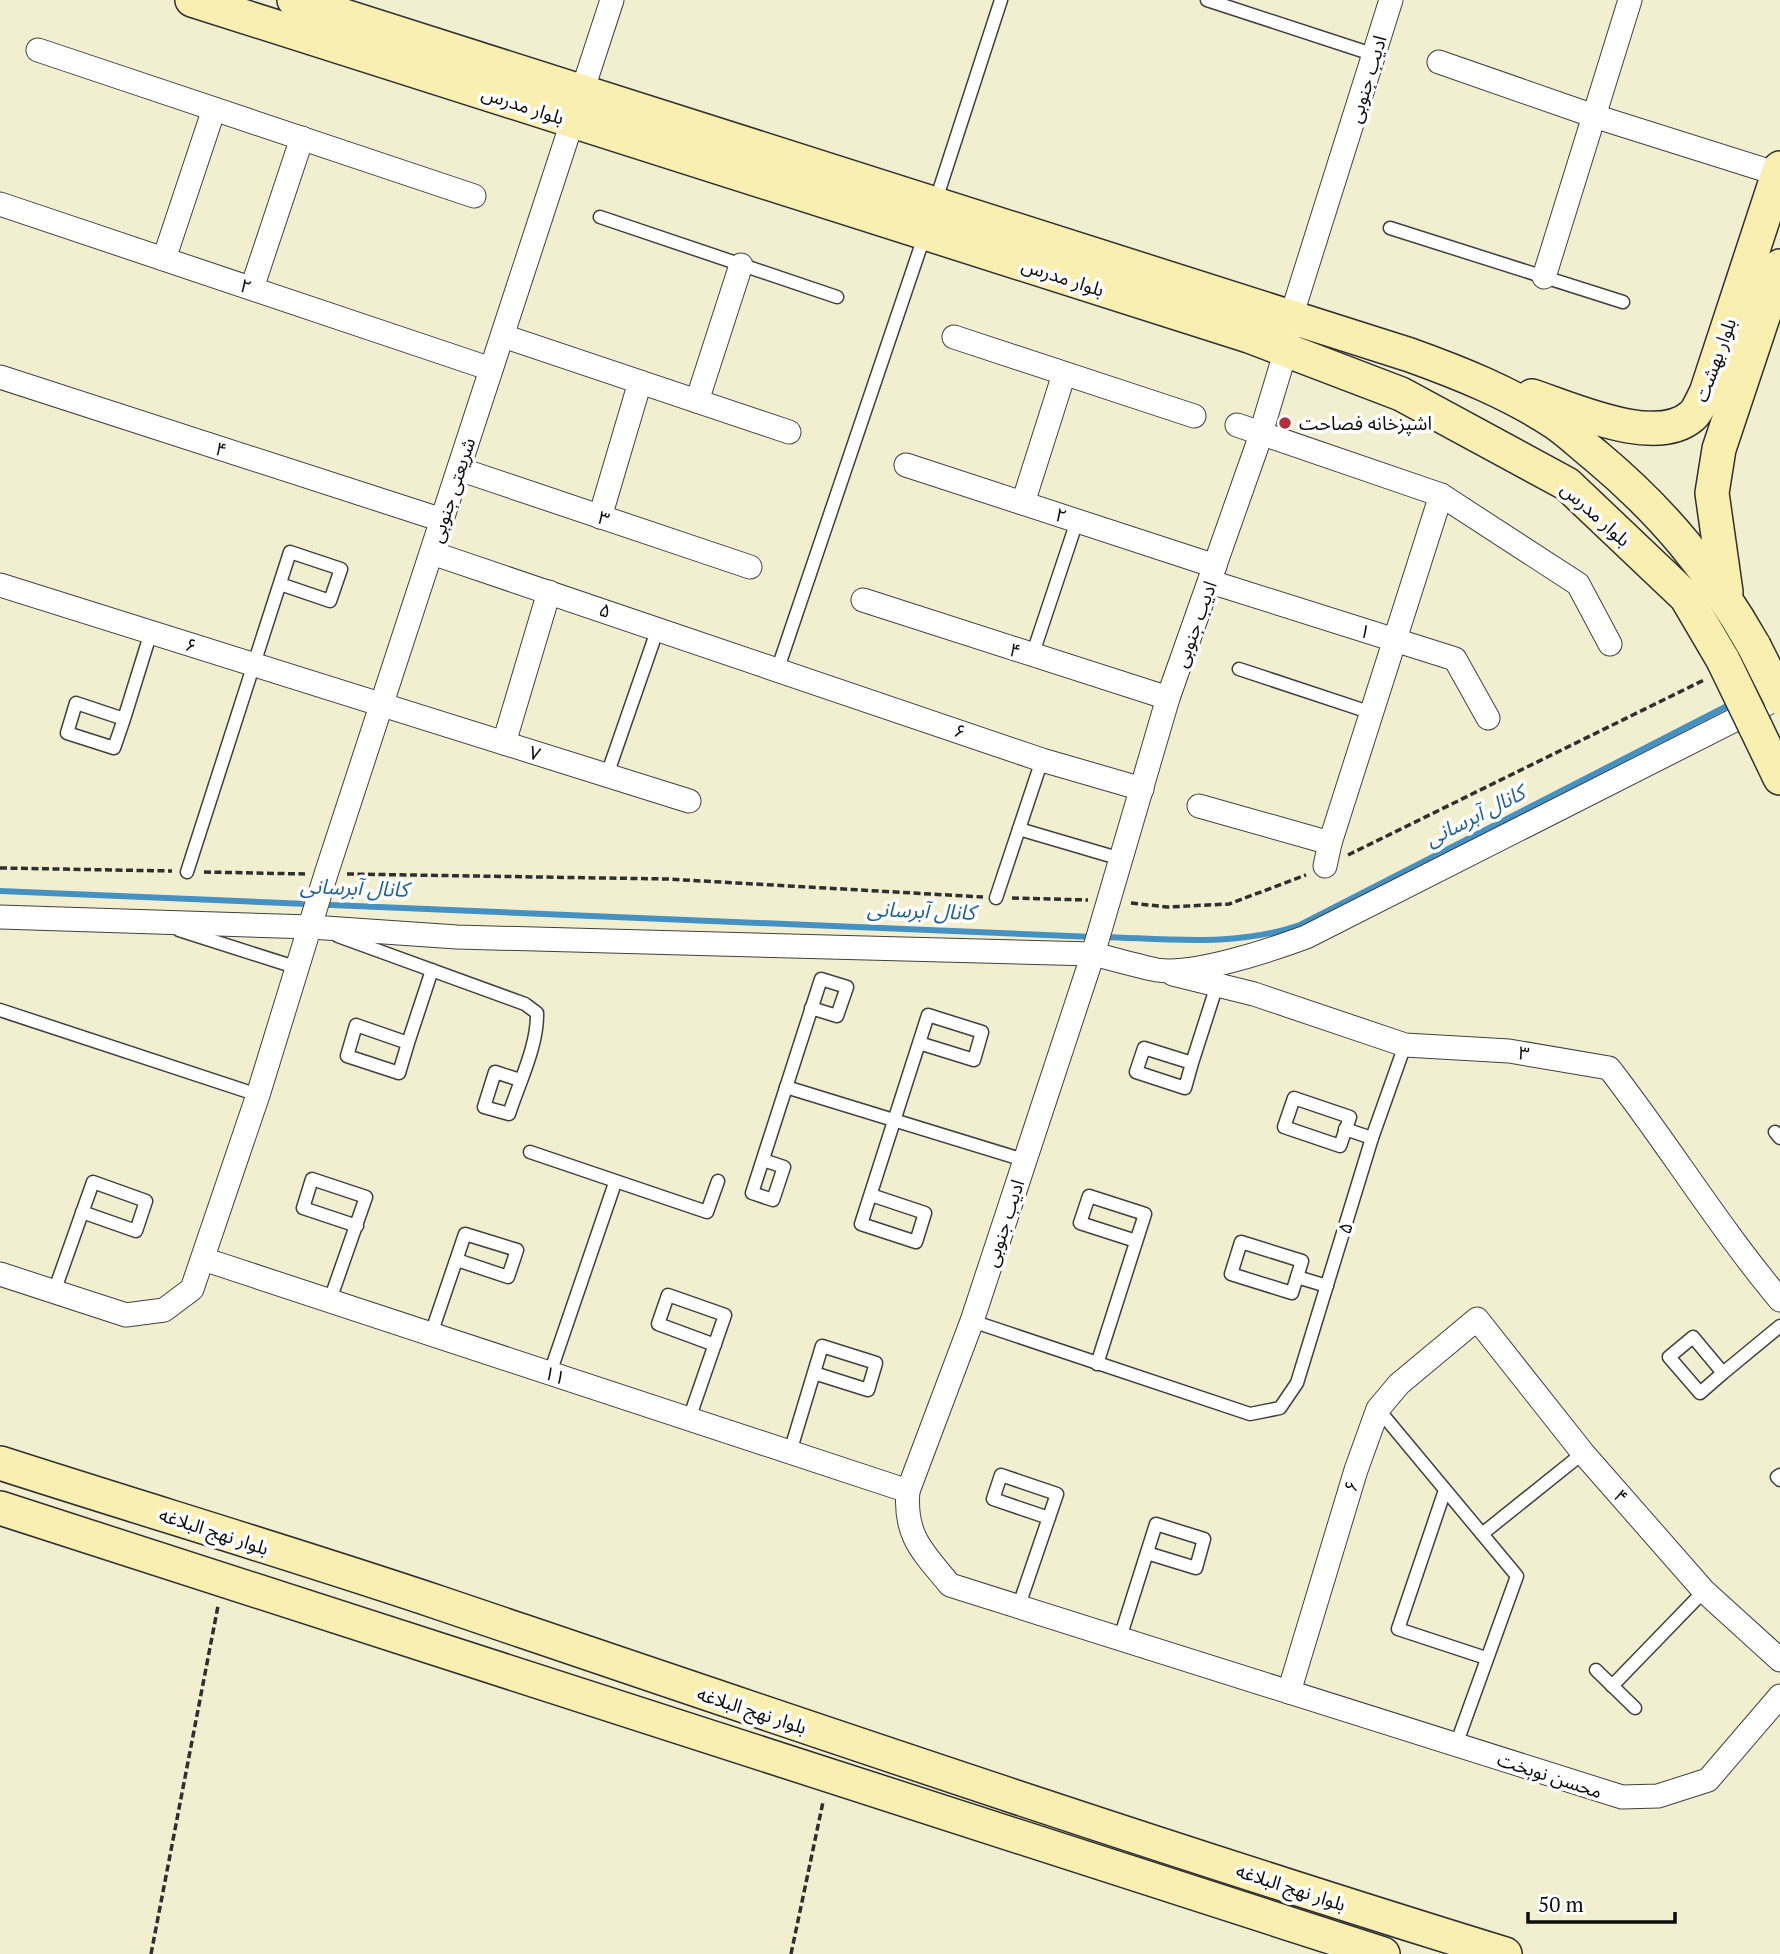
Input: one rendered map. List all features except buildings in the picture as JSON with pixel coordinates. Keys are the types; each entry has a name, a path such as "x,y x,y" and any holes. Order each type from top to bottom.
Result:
{"street":[{"name":"بلوار مدرس","path":"192,0 578,106 930,218 1291,317 1477,380 1555,423 1626,481 1673,527 1727,598 1780,697"},
{"name":"شریعتی جنوبی","path":"54,1292 126,1315 164,1310 192,1289 258,1096 327,874 612,0"},
{"name":"ادیب جنوبی","path":"908,1490 972,1321 1093,954 1168,698 1213,574 1286,351 1291,317 1391,0"},
{"path":"1544,277 1630,0"},
{"name":"بلوار مدرس","path":"306,2 578,106"},
{"path":"38,50 474,196"},
{"path":"1439,62 1594,116 1779,171"},
{"path":"163,259 214,109"},
{"path":"252,288 302,138"},
{"name":"بلوار بهشت","path":"1727,598 1712,494 1719,449 1720,399 1779,171"},
{"name":"۲","path":"0,204 491,369"},
{"name":"بلوار مدرس","path":"930,218 1401,394 1567,484 1686,597 1715,669 1755,726 1780,778"},
{"path":"697,401 741,265"},
{"name":"بلوار بهشت","path":"1477,380 1638,429 1667,429 1720,399 1780,266"},
{"path":"503,336 789,432"},
{"path":"954,337 1194,416"},
{"path":"1023,503 1064,374"},
{"name":"۴","path":"0,377 442,520"},
{"path":"600,517 640,382"},
{"path":"1237,425 1441,495 1578,584 1610,644"},
{"name":"۲","path":"906,465 1077,521 1213,574"},
{"name":"۳","path":"459,469 750,567"},
{"path":"1325,866 1441,495"},
{"name":"۵","path":"432,553 778,668"},
{"name":"۱","path":"1213,574 1395,641 1455,659 1488,718"},
{"name":"۶","path":"0,585 382,704"},
{"path":"504,743 549,592"},
{"name":"۴","path":"863,600 1168,698"},
{"name":"۶","path":"778,668 1042,760 1142,789"},
{"path":"1160,970 1242,957 1306,937 1780,697"},
{"name":"۷","path":"382,704 689,801"},
{"path":"1199,806 1330,843"},
{"name":"۳","path":"0,917 311,927 457,937 1093,954 1217,985 1405,1045 1509,1051 1609,1068 1665,1140 1743,1256 1780,1300"},
{"name":"۱۱","path":"203,1259 908,1490"},
{"path":"0,1274 54,1292"},
{"name":"۶","path":"1289,1692 1356,1470 1378,1409 1399,1384 1477,1319"},
{"name":"۴","path":"1477,1319 1583,1453 1704,1591 1780,1660"},
{"name":"بلوار نهج البلاغه","path":"0,1463 439,1603 575,1652 1282,1885 1505,1954"},
{"name":"محسن نوبخت","path":"908,1490 906,1514 914,1541 950,1585 1119,1641 1622,1797 1658,1796 1708,1780 1780,1696"},
{"name":"بلوار نهج البلاغه","path":"0,1508 1383,1954"}],"lane":[{"path":"778,668 1001,0"},
{"path":"1207,0 1375,55"},
{"path":"600,218 837,297"},
{"path":"1390,228 1623,302"},
{"path":"1032,656 1077,521"},
{"path":"187,872 290,552 341,569 330,601 280,584"},
{"path":"607,775 658,628"},
{"path":"124,719 76,704 66,733 114,748 124,719 151,632"},
{"path":"1239,669 1372,713"},
{"path":"996,898 1042,760"},
{"path":"1019,829 1121,859"},
{"path":"157,923 298,968"},
{"path":"311,927 525,1004 537,1013 537,1024 520,1080 509,1114 484,1107 495,1072 520,1080"},
{"path":"408,1043 356,1025 347,1056 399,1073 432,970"},
{"path":"1192,1063 1217,985"},
{"path":"763,1160 811,1008"},
{"path":"0,1010 258,1096"},
{"path":"871,1195 925,1213 916,1242 861,1224 871,1195 895,1120 919,1043 928,1015 982,1032 974,1060 919,1043"},
{"name":"۵","path":"1097,1364 1250,1414 1280,1408 1297,1383 1372,1138 1405,1045"},
{"path":"786,1087 1024,1160"},
{"path":"1294,1098 1350,1117 1345,1129 1340,1146 1284,1127 1294,1098"},
{"path":"1345,1129 1372,1138"},
{"path":"530,1152 706,1212 718,1181"},
{"path":"330,1300 357,1226 366,1197 312,1179 303,1208 357,1226"},
{"path":"54,1292 82,1212 93,1182 146,1201 136,1231 82,1212"},
{"path":"550,1373 615,1183"},
{"path":"972,1321 1097,1364 1145,1213 1089,1196 1080,1223 1136,1241"},
{"path":"431,1334 465,1234 517,1250 508,1277 457,1260"},
{"path":"1241,1242 1302,1261 1297,1277 1292,1293 1231,1274 1241,1242"},
{"path":"1297,1277 1327,1286"},
{"path":"689,1419 715,1345 725,1315 668,1295 658,1324 715,1345"},
{"path":"1723,1373 1693,1337 1669,1357 1700,1393 1780,1325"},
{"path":"790,1452 822,1346 876,1363 868,1390 814,1373"},
{"path":"1378,1409 1517,1576 1456,1745"},
{"path":"1482,1534 1583,1453"},
{"path":"1018,1608 1049,1518 1057,1494 1001,1475 993,1499 1049,1518"},
{"path":"1445,1490 1398,1629 1486,1658"},
{"path":"1119,1641 1156,1524 1204,1539 1196,1568 1147,1553"},
{"path":"1612,1686 1704,1591"},
{"path":"1596,1670 1635,1708"}],"path":[{"path":"0,868 667,879 996,898 1108,900 1167,907 1229,904 1281,886 1325,866 1715,669"},
{"path":"151,1954 223,1580"},
{"path":"791,1954 829,1776"}],"shaded area":[{"path":"0,0 1780,0 1780,1954 0,1954"}],"waterway":[{"name":"کانال آبرسانی","path":"1103,937 1227,939 1276,932 1300,925 1733,703"},
{"name":"کانال آبرسانی","path":"0,891 1093,937"}],"place":[{"name":"اشپزخانه فصاحت","path":"1285,423"}]}
